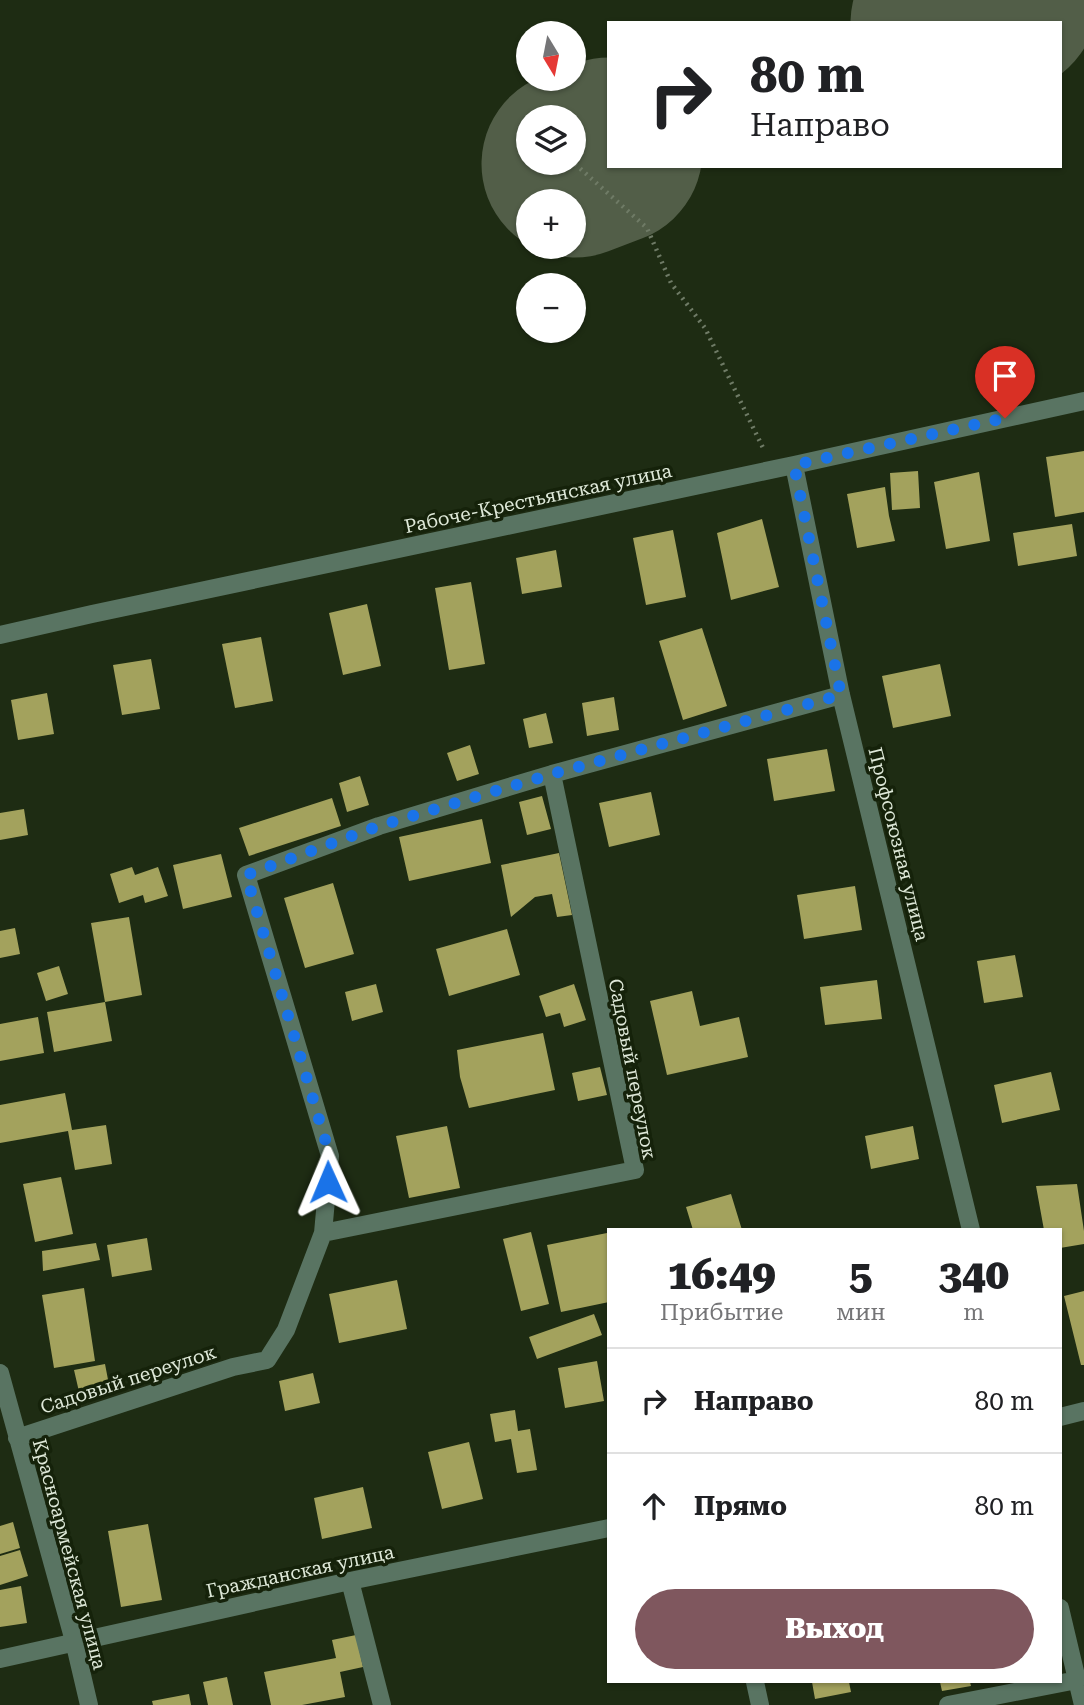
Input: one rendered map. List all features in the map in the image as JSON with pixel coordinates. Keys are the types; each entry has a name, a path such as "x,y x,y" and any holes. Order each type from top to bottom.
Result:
{"street":[{"name":"Рабоче-Крестьянская улица","path":"0,635 1084,401"},
{"name":"Профсоюзная улица","path":"794,465 841,695 971,1228"},
{"path":"323,1233 330,1156 246,875 379,826 552,774 841,695"},
{"name":"Садовый переулок","path":"17,1438 233,1367 267,1360 286,1330 323,1233 635,1170 552,774"},
{"name":"Красноармейская улица","path":"0,1373 89,1705"},
{"path":"1062,1416 1084,1411"},
{"name":"Гражданская улица","path":"0,1659 350,1581 607,1528"},
{"path":"350,1581 382,1705"},
{"path":"1062,1616 1083,1705"},
{"path":"1062,1683 1077,1680"},
{"path":"755,1683 760,1705"},
{"path":"948,1705 1062,1683"}],"path":[{"path":"586,174 647,228 671,283 705,328 773,469"}],"building":[{"path":"1084,451 1084,512 1055,517 1046,457"},
{"path":"918,471 920,508 892,510 890,473"},
{"path":"979,472 990,541 946,549 934,482"},
{"path":"885,487 895,541 857,548 847,494"},
{"path":"762,519 779,587 731,600 717,533"},
{"path":"1072,524 1077,556 1018,566 1013,533"},
{"path":"673,530 686,597 646,605 633,538"},
{"path":"556,550 562,587 522,594 516,558"},
{"path":"471,582 485,664 449,670 435,588"},
{"path":"367,604 381,666 343,675 329,613"},
{"path":"702,628 727,706 683,720 659,641"},
{"path":"261,637 273,701 235,708 222,644"},
{"path":"151,659 160,709 122,715 113,665"},
{"path":"940,664 951,716 893,728 882,676"},
{"path":"47,693 54,734 18,740 11,700"},
{"path":"614,697 619,730 587,736 582,703"},
{"path":"546,713 553,743 529,748 523,719"},
{"path":"470,745 479,774 457,781 447,753"},
{"path":"827,749 835,791 774,801 767,759"},
{"path":"360,776 369,805 347,812 339,783"},
{"path":"651,792 660,835 609,847 599,803"},
{"path":"542,796 551,829 527,835 519,802"},
{"path":"332,798 341,826 249,856 239,828"},
{"path":"24,809 28,835 0,840 0,813"},
{"path":"482,819 491,863 409,881 399,837"},
{"path":"559,853 572,915 557,917 552,894 535,897 511,917 501,865"},
{"path":"221,854 232,897 183,909 173,865"},
{"path":"132,867 135,875 158,867 168,896 145,903 143,895 119,903 110,874"},
{"path":"333,883 354,954 305,968 284,898"},
{"path":"855,886 862,930 804,939 797,895"},
{"path":"129,917 142,995 105,1002 91,923"},
{"path":"15,928 20,954 0,958 0,931"},
{"path":"507,929 520,975 449,996 436,949"},
{"path":"1015,955 1023,997 984,1003 977,961"},
{"path":"59,966 68,994 46,1001 37,973"},
{"path":"877,980 882,1019 825,1025 820,987"},
{"path":"376,984 383,1012 352,1021 345,992"},
{"path":"574,984 586,1020 564,1027 560,1013 546,1017 539,996"},
{"path":"692,991 700,1026 739,1017 748,1057 667,1075 650,1001"},
{"path":"105,1002 112,1041 54,1052 47,1012"},
{"path":"38,1017 44,1053 0,1061 0,1024"},
{"path":"543,1033 555,1090 469,1108 460,1077 457,1050"},
{"path":"600,1067 607,1095 578,1101 572,1073"},
{"path":"1051,1072 1060,1110 1002,1123 994,1085"},
{"path":"65,1093 72,1130 106,1125 112,1164 75,1170 68,1131 0,1143 0,1105"},
{"path":"447,1126 460,1188 409,1198 396,1136"},
{"path":"913,1126 919,1159 871,1169 865,1136"},
{"path":"61,1177 73,1234 35,1242 23,1184"},
{"path":"1077,1184 1084,1244 1062,1248 1062,1228 1044,1228 1036,1186"},
{"path":"731,1194 741,1228 692,1228 686,1207"},
{"path":"531,1232 549,1304 521,1311 503,1239"},
{"path":"607,1233 607,1302 561,1312 547,1245"},
{"path":"147,1238 152,1270 112,1277 107,1245"},
{"path":"96,1243 100,1260 43,1271 42,1251"},
{"path":"397,1280 407,1329 339,1343 329,1294"},
{"path":"84,1288 95,1361 54,1368 42,1295"},
{"path":"1084,1291 1084,1365 1081,1365 1064,1296"},
{"path":"594,1314 602,1335 537,1359 529,1337"},
{"path":"597,1361 604,1401 565,1408 558,1368"},
{"path":"105,1364 110,1390 80,1396 74,1370"},
{"path":"313,1373 320,1403 285,1411 279,1381"},
{"path":"515,1410 518,1431 530,1429 537,1470 517,1473 511,1439 495,1442 490,1414"},
{"path":"469,1442 483,1499 442,1509 428,1452"},
{"path":"363,1487 372,1528 322,1539 314,1498"},
{"path":"13,1522 20,1548 0,1554 0,1526"},
{"path":"148,1524 162,1600 121,1607 108,1531"},
{"path":"20,1550 28,1576 0,1585 0,1556"},
{"path":"21,1586 27,1623 0,1627 0,1590"},
{"path":"356,1635 363,1667 340,1672 345,1697 302,1705 271,1705 264,1672 336,1658 332,1640"},
{"path":"227,1677 233,1705 208,1705 203,1682"},
{"path":"812,1683 849,1683 851,1692 815,1699"},
{"path":"940,1683 970,1683 971,1686 942,1691"},
{"path":"189,1694 191,1705 153,1705 152,1701"}],"runway":[{"path":"949,21 1004,0"},
{"path":"586,160 607,152"}],"route":[{"path":"328,1182 330,1156 246,875 379,826 552,774 841,695 794,465 1005,418"}]}
